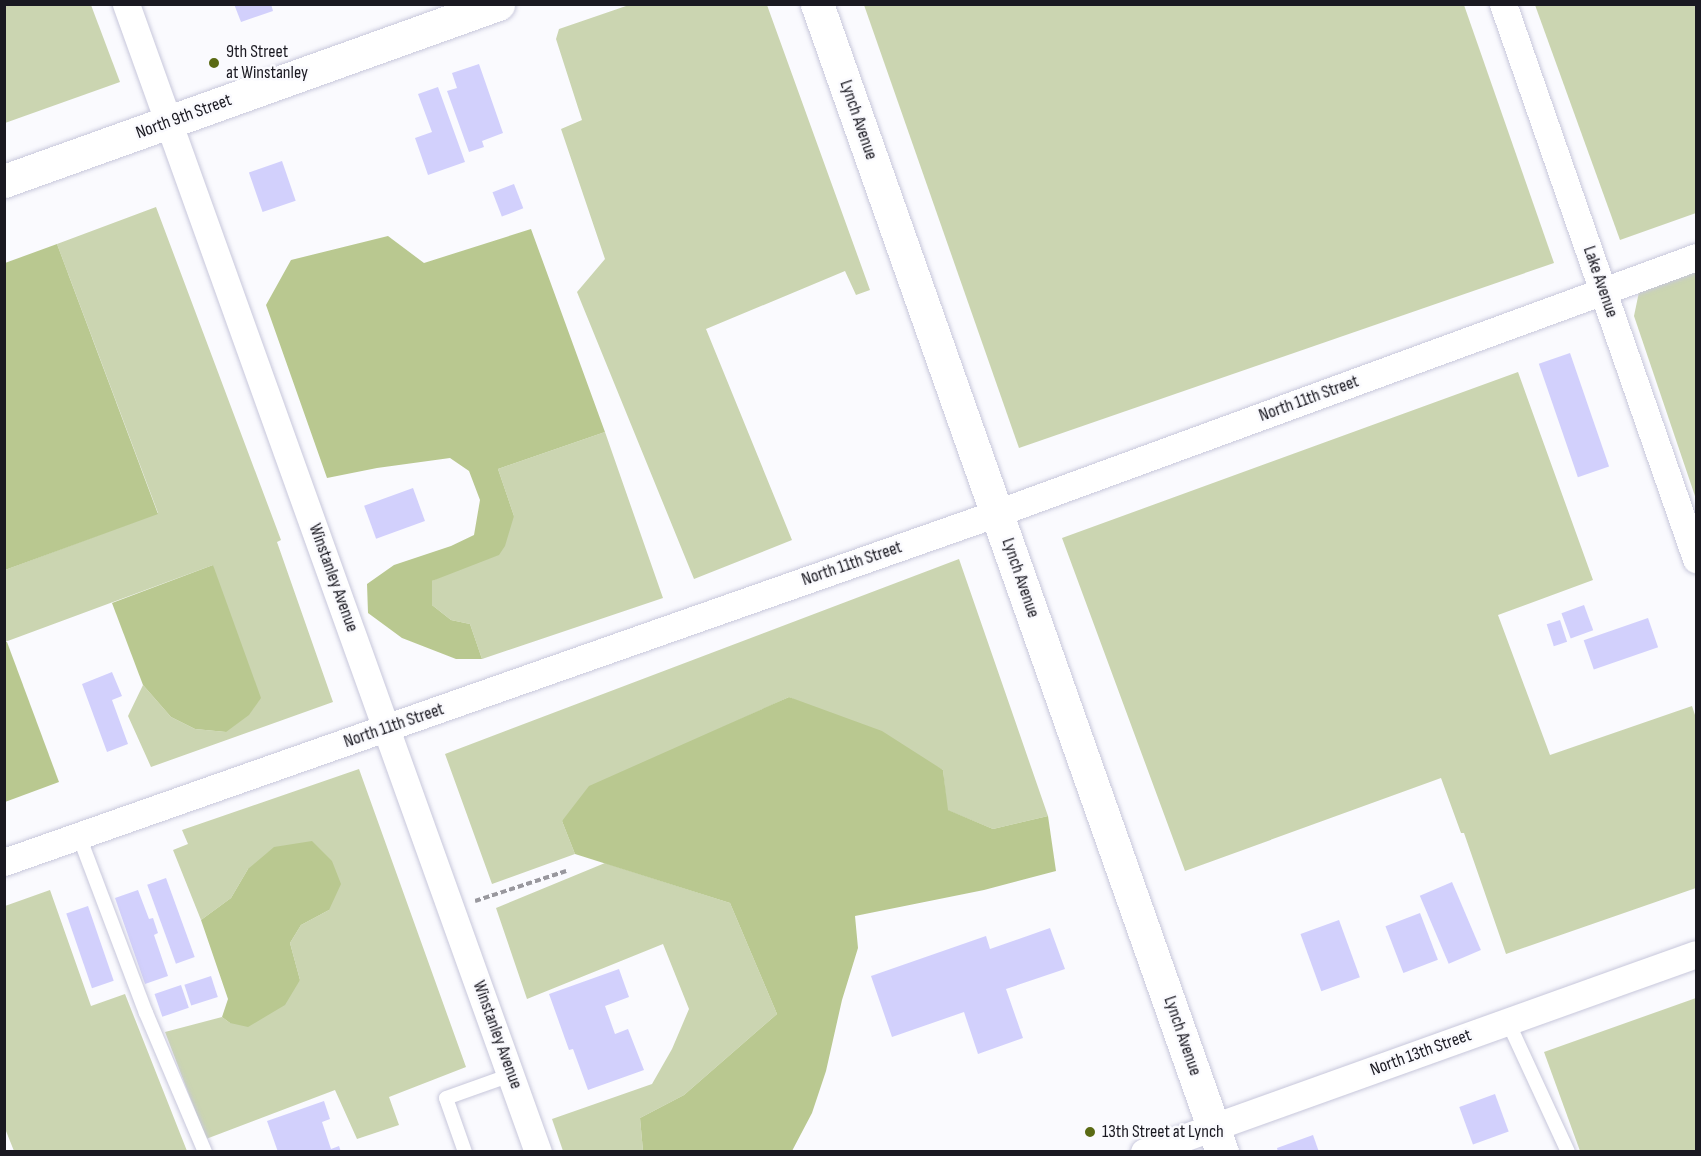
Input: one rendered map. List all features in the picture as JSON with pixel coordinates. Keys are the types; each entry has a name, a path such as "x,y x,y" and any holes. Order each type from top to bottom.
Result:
{"street":[{"name":"Winstanley Avenue","path":"126,4 538,1152"},
{"name":"North 9th Street","path":"4,181 498,4"},
{"name":"Lynch Avenue","path":"817,4 1218,1140"},
{"name":"Lake Avenue","path":"1503,4 1696,559"},
{"name":"North 11th Street","path":"4,862 997,513 1696,257"},
{"name":"North 13th Street","path":"1144,1152 1218,1140 1509,1022 1696,954"}],"lane":[{"path":"79,836 146,1013 205,1152"},
{"path":"1509,1022 1568,1152"},
{"path":"465,1152 446,1098 511,1075"}],"path":[{"path":"452,909 566,871"}],"green space":[{"path":"4,5 91,5 120,82 5,123"},
{"path":"629,5 767,5 870,290 856,295 845,271 706,329 792,540 694,579 577,292 605,259 561,129 582,120 556,39 559,29"},
{"path":"864,5 1464,5 1554,263 1019,448"},
{"path":"1535,5 1696,5 1696,213 1620,240"},
{"path":"156,207 281,540 277,542 333,702 151,767 128,716 143,685 171,717 195,729 226,732 213,565 5,642 5,570 158,513 57,244"},
{"path":"531,229 605,432 498,469 514,516 505,546 499,555 432,581 432,605 451,620 470,624 482,659 456,659 402,638 368,613 367,584 394,565 451,546 474,535 480,500 469,471 450,458 377,468 327,478 266,305 291,260 388,236 424,263"},
{"path":"57,244 158,514 5,570 5,263"},
{"path":"1696,272 1696,499 1634,316 1639,292"},
{"path":"1518,372 1593,580 1498,615 1550,755 1692,706 1696,718 1696,888 1506,954 1464,833 1461,833 1441,778 1185,871 1062,538"},
{"path":"605,432 663,598 482,659 470,624 451,620 432,605 432,581 451,571 514,516 498,469"},
{"path":"959,559 1048,816 993,829 947,810 943,770 789,697 704,736 562,821 575,854 492,884 445,754"},
{"path":"213,565 261,698 249,715 226,732 195,729 171,717 143,685 112,603"},
{"path":"5,642 7,642 59,782 5,802"},
{"path":"789,697 882,731 943,770 948,810 993,829 1048,816 1056,871 984,890 855,916 858,948 842,1000 826,1071 812,1113 792,1151 643,1151 640,1118 684,1095 777,1014 730,903 575,854 562,821 589,786"},
{"path":"359,769 466,1067 389,1097 399,1125 357,1139 335,1090 206,1139 165,1032 222,1017 230,1023 300,980 290,943 301,925 329,910 248,869 231,898 201,920 173,850 188,844 182,830"},
{"path":"312,841 332,861 341,884 329,910 301,925 290,943 300,980 285,1005 248,1027 230,1023 222,1017 228,999 201,920 231,898 248,869 274,847"},
{"path":"605,863 730,903 777,1014 684,1095 640,1118 643,1151 563,1151 552,1119 652,1084 672,1049 689,1009 663,944 527,999 496,908"},
{"path":"50,890 91,1006 125,994 187,1151 14,1151 4,1126 5,906"},
{"path":"1696,998 1696,1151 1580,1151 1544,1052"}],"building":[{"path":"234,4 271,4 273,11 241,22"},
{"path":"479,64 503,133 482,141 484,147 469,152 447,91 457,88 452,73"},
{"path":"438,87 465,162 428,175 415,138 432,132 418,94"},
{"path":"282,161 296,201 263,212 249,172"},
{"path":"514,184 523,208 502,217 493,192"},
{"path":"1570,353 1609,466 1578,477 1539,364"},
{"path":"413,488 425,521 376,539 364,506"},
{"path":"1584,605 1593,630 1571,639 1561,613"},
{"path":"1648,618 1658,647 1594,669 1584,640"},
{"path":"1560,620 1567,642 1554,646 1547,624"},
{"path":"112,672 122,696 112,700 128,744 107,752 82,684"},
{"path":"166,878 195,957 176,964 147,885"},
{"path":"1452,882 1481,950 1449,964 1420,896"},
{"path":"138,890 149,919 153,918 158,933 154,935 168,976 145,984 115,898"},
{"path":"88,906 114,981 92,988 66,913"},
{"path":"1420,913 1438,960 1403,973 1385,926"},
{"path":"1339,920 1360,977 1321,991 1300,934"},
{"path":"1050,928 1065,969 1006,989 1023,1038 978,1054 964,1012 892,1037 871,976 986,936 990,949"},
{"path":"619,969 629,997 605,1006 615,1034 628,1029 644,1070 588,1090 573,1049 569,1050 549,994"},
{"path":"211,976 218,997 191,1006 184,985"},
{"path":"181,985 189,1008 162,1017 155,994"},
{"path":"1495,1094 1509,1132 1473,1145 1459,1107"},
{"path":"324,1101 330,1119 322,1122 331,1149 339,1146 341,1152 278,1152 267,1121"},
{"path":"1313,1135 1319,1152 1278,1152 1277,1148"}],"place":[{"name":"9th Street at Winstanley","path":"214,63"},
{"name":"13th Street at Lynch","path":"1090,1132"}]}
